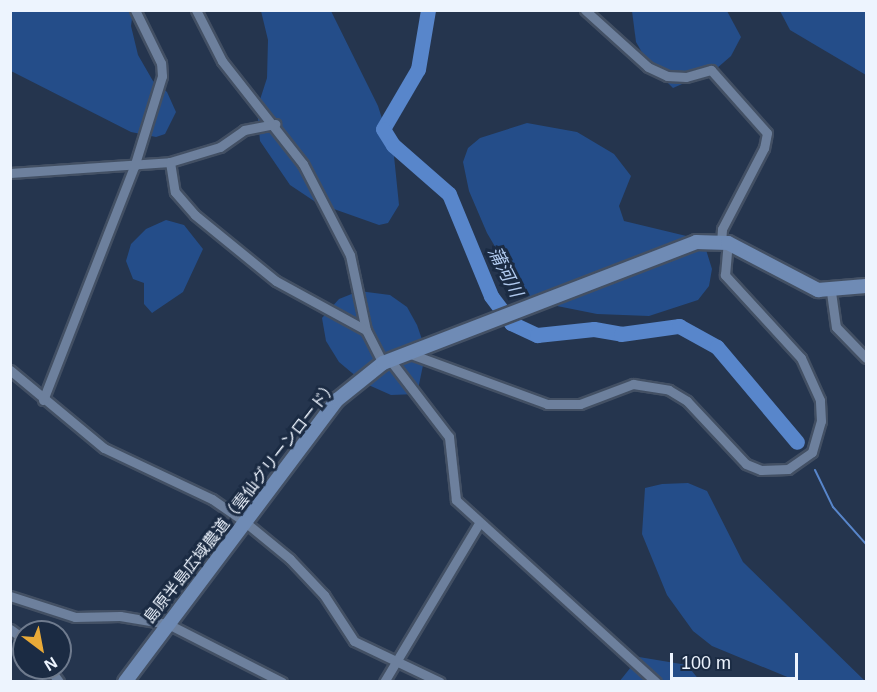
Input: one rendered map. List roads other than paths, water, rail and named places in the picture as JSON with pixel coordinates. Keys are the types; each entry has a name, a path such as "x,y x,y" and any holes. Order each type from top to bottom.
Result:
{"street":[{"path":"43,400 134,167 162,76 160,63 135,10"},
{"path":"196,10 222,61 275,124 303,164 350,255 366,330 387,362 449,437 456,500 656,681"},
{"path":"408,353 547,404 580,404 633,384 669,390 687,401 746,464 761,470 788,469 804,460 818,441 820,400 801,358 726,275 722,229 764,148 766,133 711,70 686,77 667,76 648,67 585,10"},
{"path":"10,173 134,167 170,162 220,147 244,130 275,124"},
{"path":"170,162 175,192 195,215 276,281 366,330"},
{"path":"724,243 796,282 831,292 867,286"},
{"name":"島原半島広域農道（雲仙グリーンロード）","path":"125,681 337,400 387,362 678,248 724,243"},
{"path":"831,292 836,327 867,358"},
{"path":"10,370 43,400 104,448 212,499 245,522 290,559 324,595 354,641 394,663 440,681"},
{"path":"384,681 479,523"},
{"path":"10,596 75,617 143,618 168,624 282,681"}],"waterway":[{"name":"蒲河川","path":"428,10 418,69 383,129 393,145 449,194 491,296 511,323 537,335 594,329 621,334 679,326 717,347 797,442"},
{"name":"蒲河川","path":"815,470 833,507 866,544"}]}
